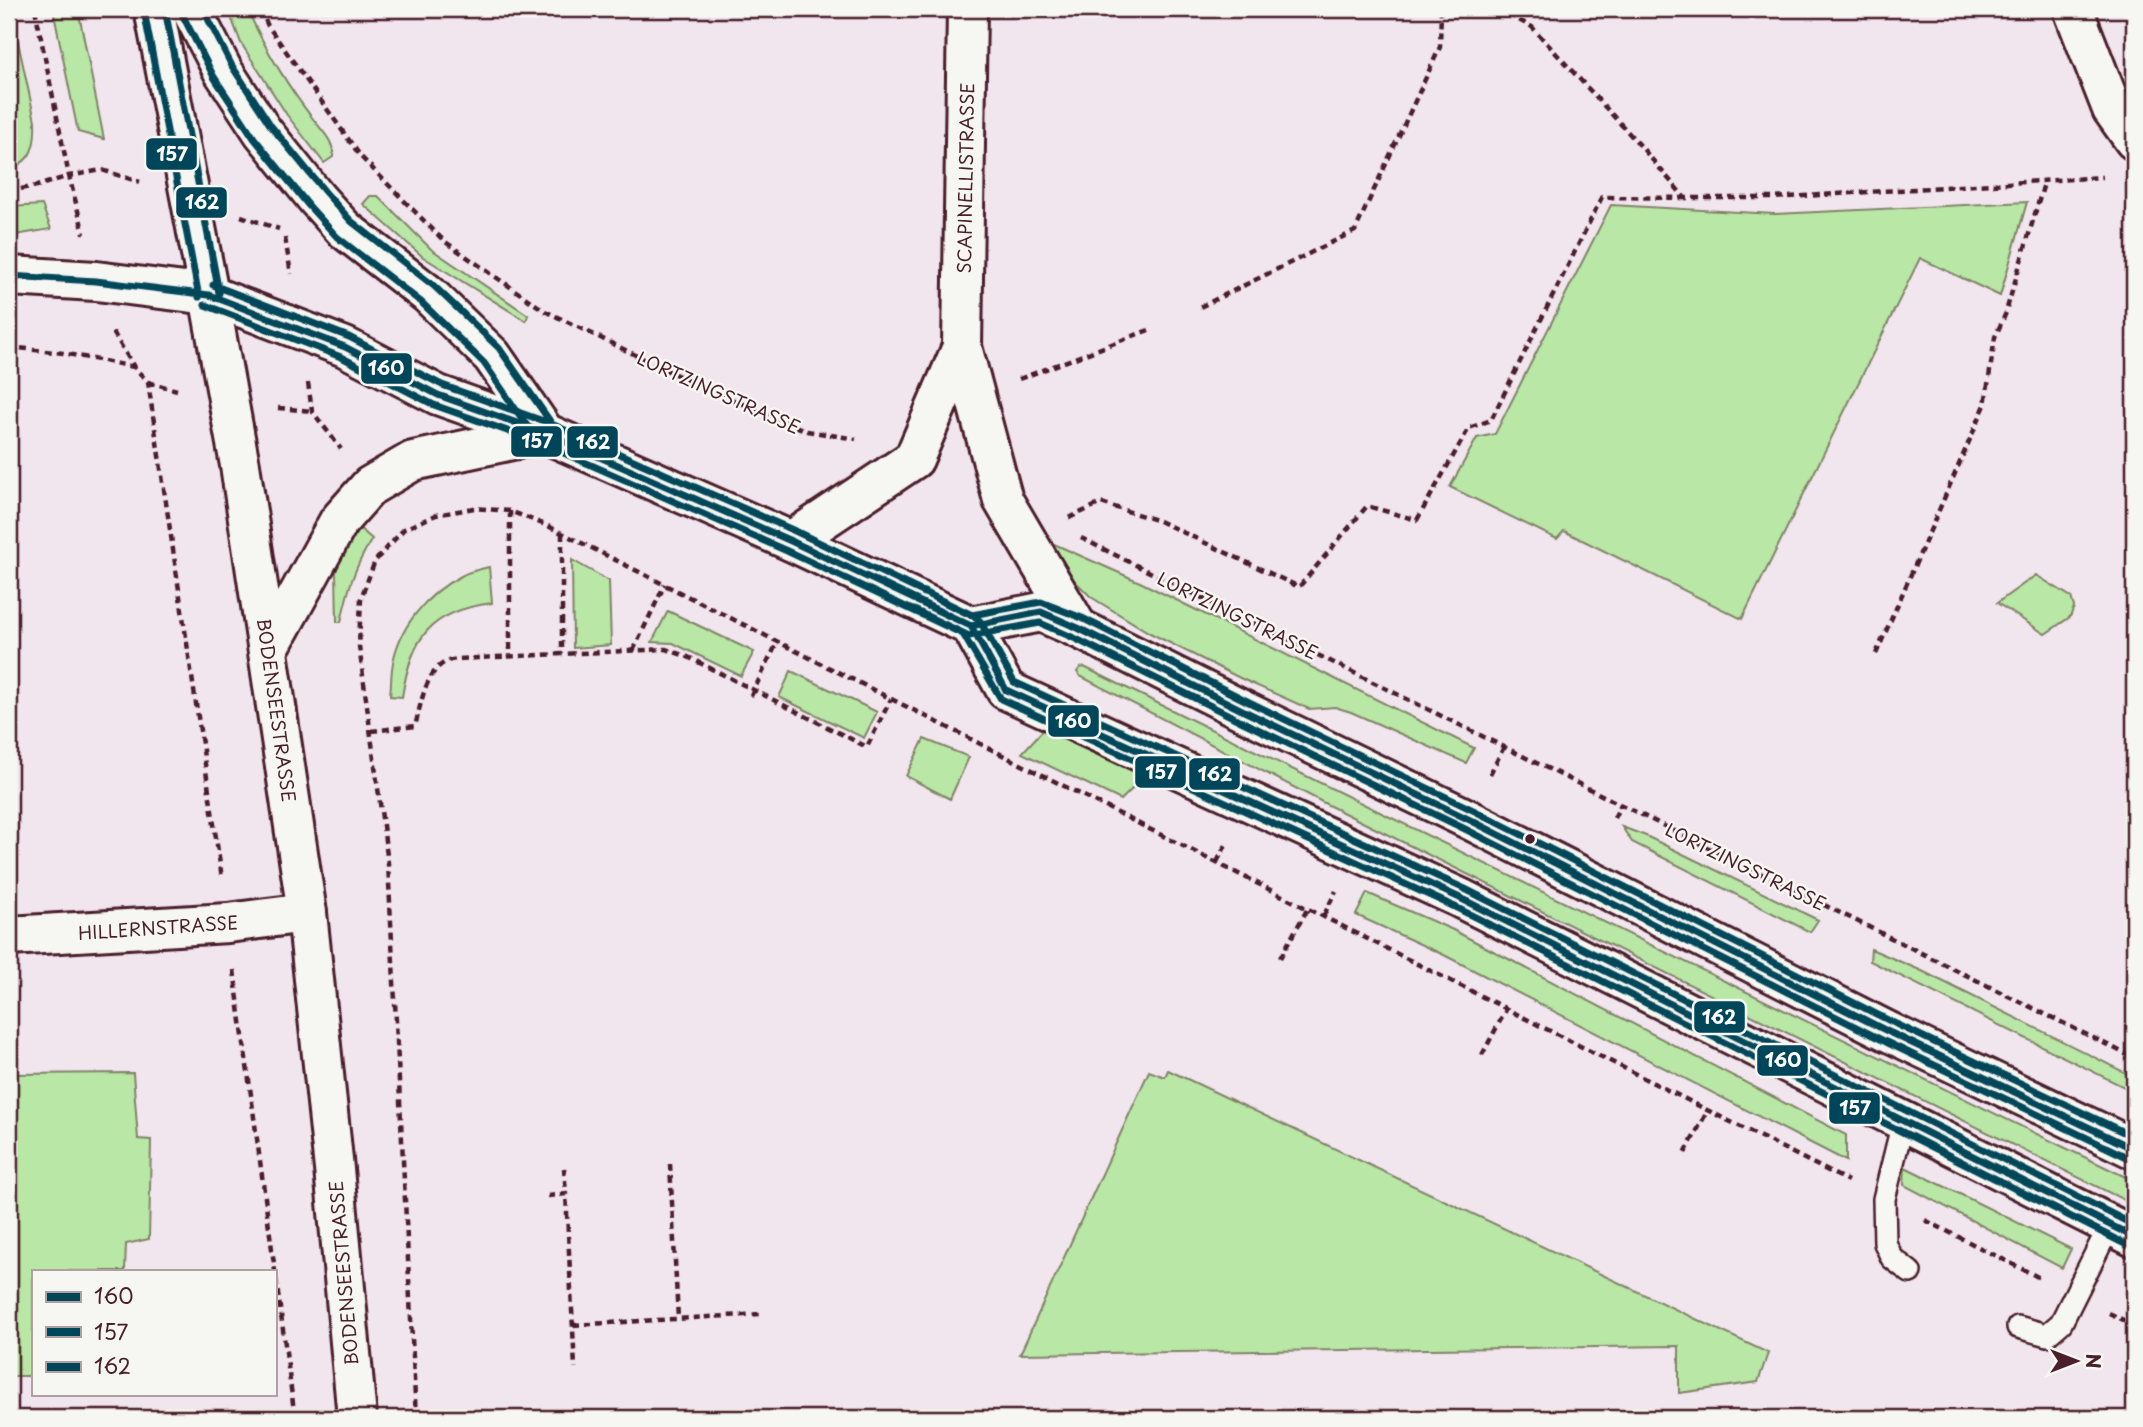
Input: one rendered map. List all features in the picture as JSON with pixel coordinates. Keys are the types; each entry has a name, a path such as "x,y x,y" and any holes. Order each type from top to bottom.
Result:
{"main road":[{"name":"BODENSEESTRASSE","path":"154,9 240,465 307,913 357,1418"},
{"path":"191,9 223,71 263,132 317,200 344,229 428,294 492,356 545,433"},
{"name":"SCAPINELLISTRASSE","path":"967,9 962,347 1003,500 1078,628"},
{"path":"2073,9 2112,109 2134,139"},
{"path":"9,276 96,281 209,295 345,347 438,395 545,433 790,541 971,626 1006,690 1460,898 2122,1231"},
{"name":"SCAPINELLISTRASSE","path":"914,459 962,347"},
{"path":"268,650 339,521 370,486 413,461 545,433"},
{"path":"790,541 914,459"},
{"path":"971,626 1041,612 1078,628 1459,815 1891,1033 2134,1149"},
{"name":"HILLERNSTRASSE","path":"9,936 228,923 307,913"}],"lane":[{"path":"1903,1122 1884,1199 1885,1244 1892,1258 1910,1272"},
{"path":"2018,1327 2047,1335 2061,1323 2074,1295 2122,1231"}],"path":[{"path":"9,191 69,176 35,9"},
{"name":"LORTZINGSTRASSE","path":"260,9 268,26 362,157 444,242 545,311 693,383 807,431 870,441 914,459"},
{"path":"1200,307 1355,231 1440,47 1441,9"},
{"path":"1498,9 1532,27 1685,198"},
{"path":"1003,500 1054,524 1101,503 1158,521 1299,587 1367,506 1417,520 1469,428 1491,421 1602,197 1773,198 2109,176"},
{"path":"1876,654 1985,405 1995,337 2005,315 2045,180"},
{"path":"975,396 1149,330"},
{"path":"9,347 62,353 134,367 148,382"},
{"path":"416,1418 388,863 359,646 360,598 375,561 404,529 436,515 474,508 510,511 562,532 2134,1325"},
{"path":"510,511 510,657"},
{"path":"562,532 562,654"},
{"name":"LORTZINGSTRASSE","path":"1078,537 2134,1058"},
{"path":"634,651 665,584"},
{"path":"751,696 778,641"},
{"path":"371,731 415,726 432,675 448,661 510,657 666,649 688,657 867,747 891,699"},
{"path":"815,729 818,722"},
{"path":"1490,774 1504,747"},
{"path":"1614,818 1621,804"},
{"path":"1217,862 1226,845"},
{"path":"1280,958 1308,908"},
{"path":"1482,1055 1507,1008"},
{"path":"1685,1153 1708,1110"},
{"path":"670,1164 678,1319"},
{"path":"564,1168 575,1368"},
{"path":"548,1196 566,1194"},
{"path":"573,1325 760,1314"}],"green space":[{"path":"9,9 35,129 34,144 28,157 9,167"},
{"path":"53,9 78,9 104,139 78,132"},
{"path":"228,9 247,9 286,80 327,137 332,146 333,157 324,163 287,115 241,43"},
{"path":"370,196 378,196 431,249 528,315 526,321 423,257 363,204"},
{"path":"2027,202 2000,296 1920,258 1742,619 1564,531 1557,539 1450,487 1477,438 1495,434 1611,205 1775,214"},
{"path":"42,205 51,229 9,236 9,207"},
{"path":"358,527 372,539 352,579 341,622 337,622 336,572 344,548"},
{"path":"1045,540 1142,583 1474,748 1466,763 1351,712 1335,707 1309,709 1242,679 1150,633 1091,597 1064,570"},
{"path":"572,560 609,581 611,645 573,648"},
{"path":"489,567 492,603 453,613 427,631 411,659 402,697 390,696 395,654 416,613 450,583 469,572"},
{"path":"2036,575 2071,597 2074,607 2070,617 2045,634 1997,603"},
{"path":"668,611 754,652 741,676 673,643 652,642"},
{"path":"1084,667 2134,1181 2134,1205 1328,805 1080,676 1077,672"},
{"path":"791,671 877,712 864,738 779,697"},
{"path":"1044,729 1136,765 1136,785 1121,800 1022,753"},
{"path":"924,739 969,757 950,799 906,776"},
{"path":"1622,827 1646,836 1818,920 1810,932 1632,842"},
{"path":"1367,893 1453,930 1846,1135 1846,1161 1444,955 1356,915"},
{"path":"1871,949 1922,971 2134,1077 2134,1092 1870,961"},
{"path":"1168,1070 1768,1353 1758,1382 1679,1393 1679,1346 1020,1354 1149,1071 1165,1077"},
{"path":"133,1073 138,1139 151,1140 149,1239 126,1244 125,1270 32,1270 32,1376 9,1376 9,1074"},
{"path":"1905,1167 2071,1249 2062,1268 1904,1185"}],"transit line":[{"name":"162","path":"165,9 219,293"},
{"name":"162","path":"203,9 232,66 271,126 325,192 351,221 434,286 499,348 554,427"},
{"name":"157","path":"144,11 199,297"},
{"name":"157","path":"182,14 214,77 254,138 309,206 337,237 421,302 484,363 536,439"},
{"name":"160","path":"9,276 96,281 209,295 345,347 438,395 545,433 791,541 971,626 1006,690 1460,898 2134,1237"},
{"name":"162","path":"213,285 349,337 442,385 549,423 795,531 975,617 980,621 1014,682 1465,889 2134,1225"},
{"name":"157","path":"205,305 341,357 434,405 541,443 787,551 963,634 1001,699 1455,907 2129,1246"},
{"name":"162","path":"924,592 972,615 1041,602 1082,618 1475,811 1896,1024 2134,1137"},
{"name":"160","path":"917,601 971,626 1041,612 1078,628 1470,820 1891,1033 2134,1149"},
{"name":"157","path":"914,610 969,636 1040,623 1074,638 1465,829 1886,1042 2129,1158"}]}
